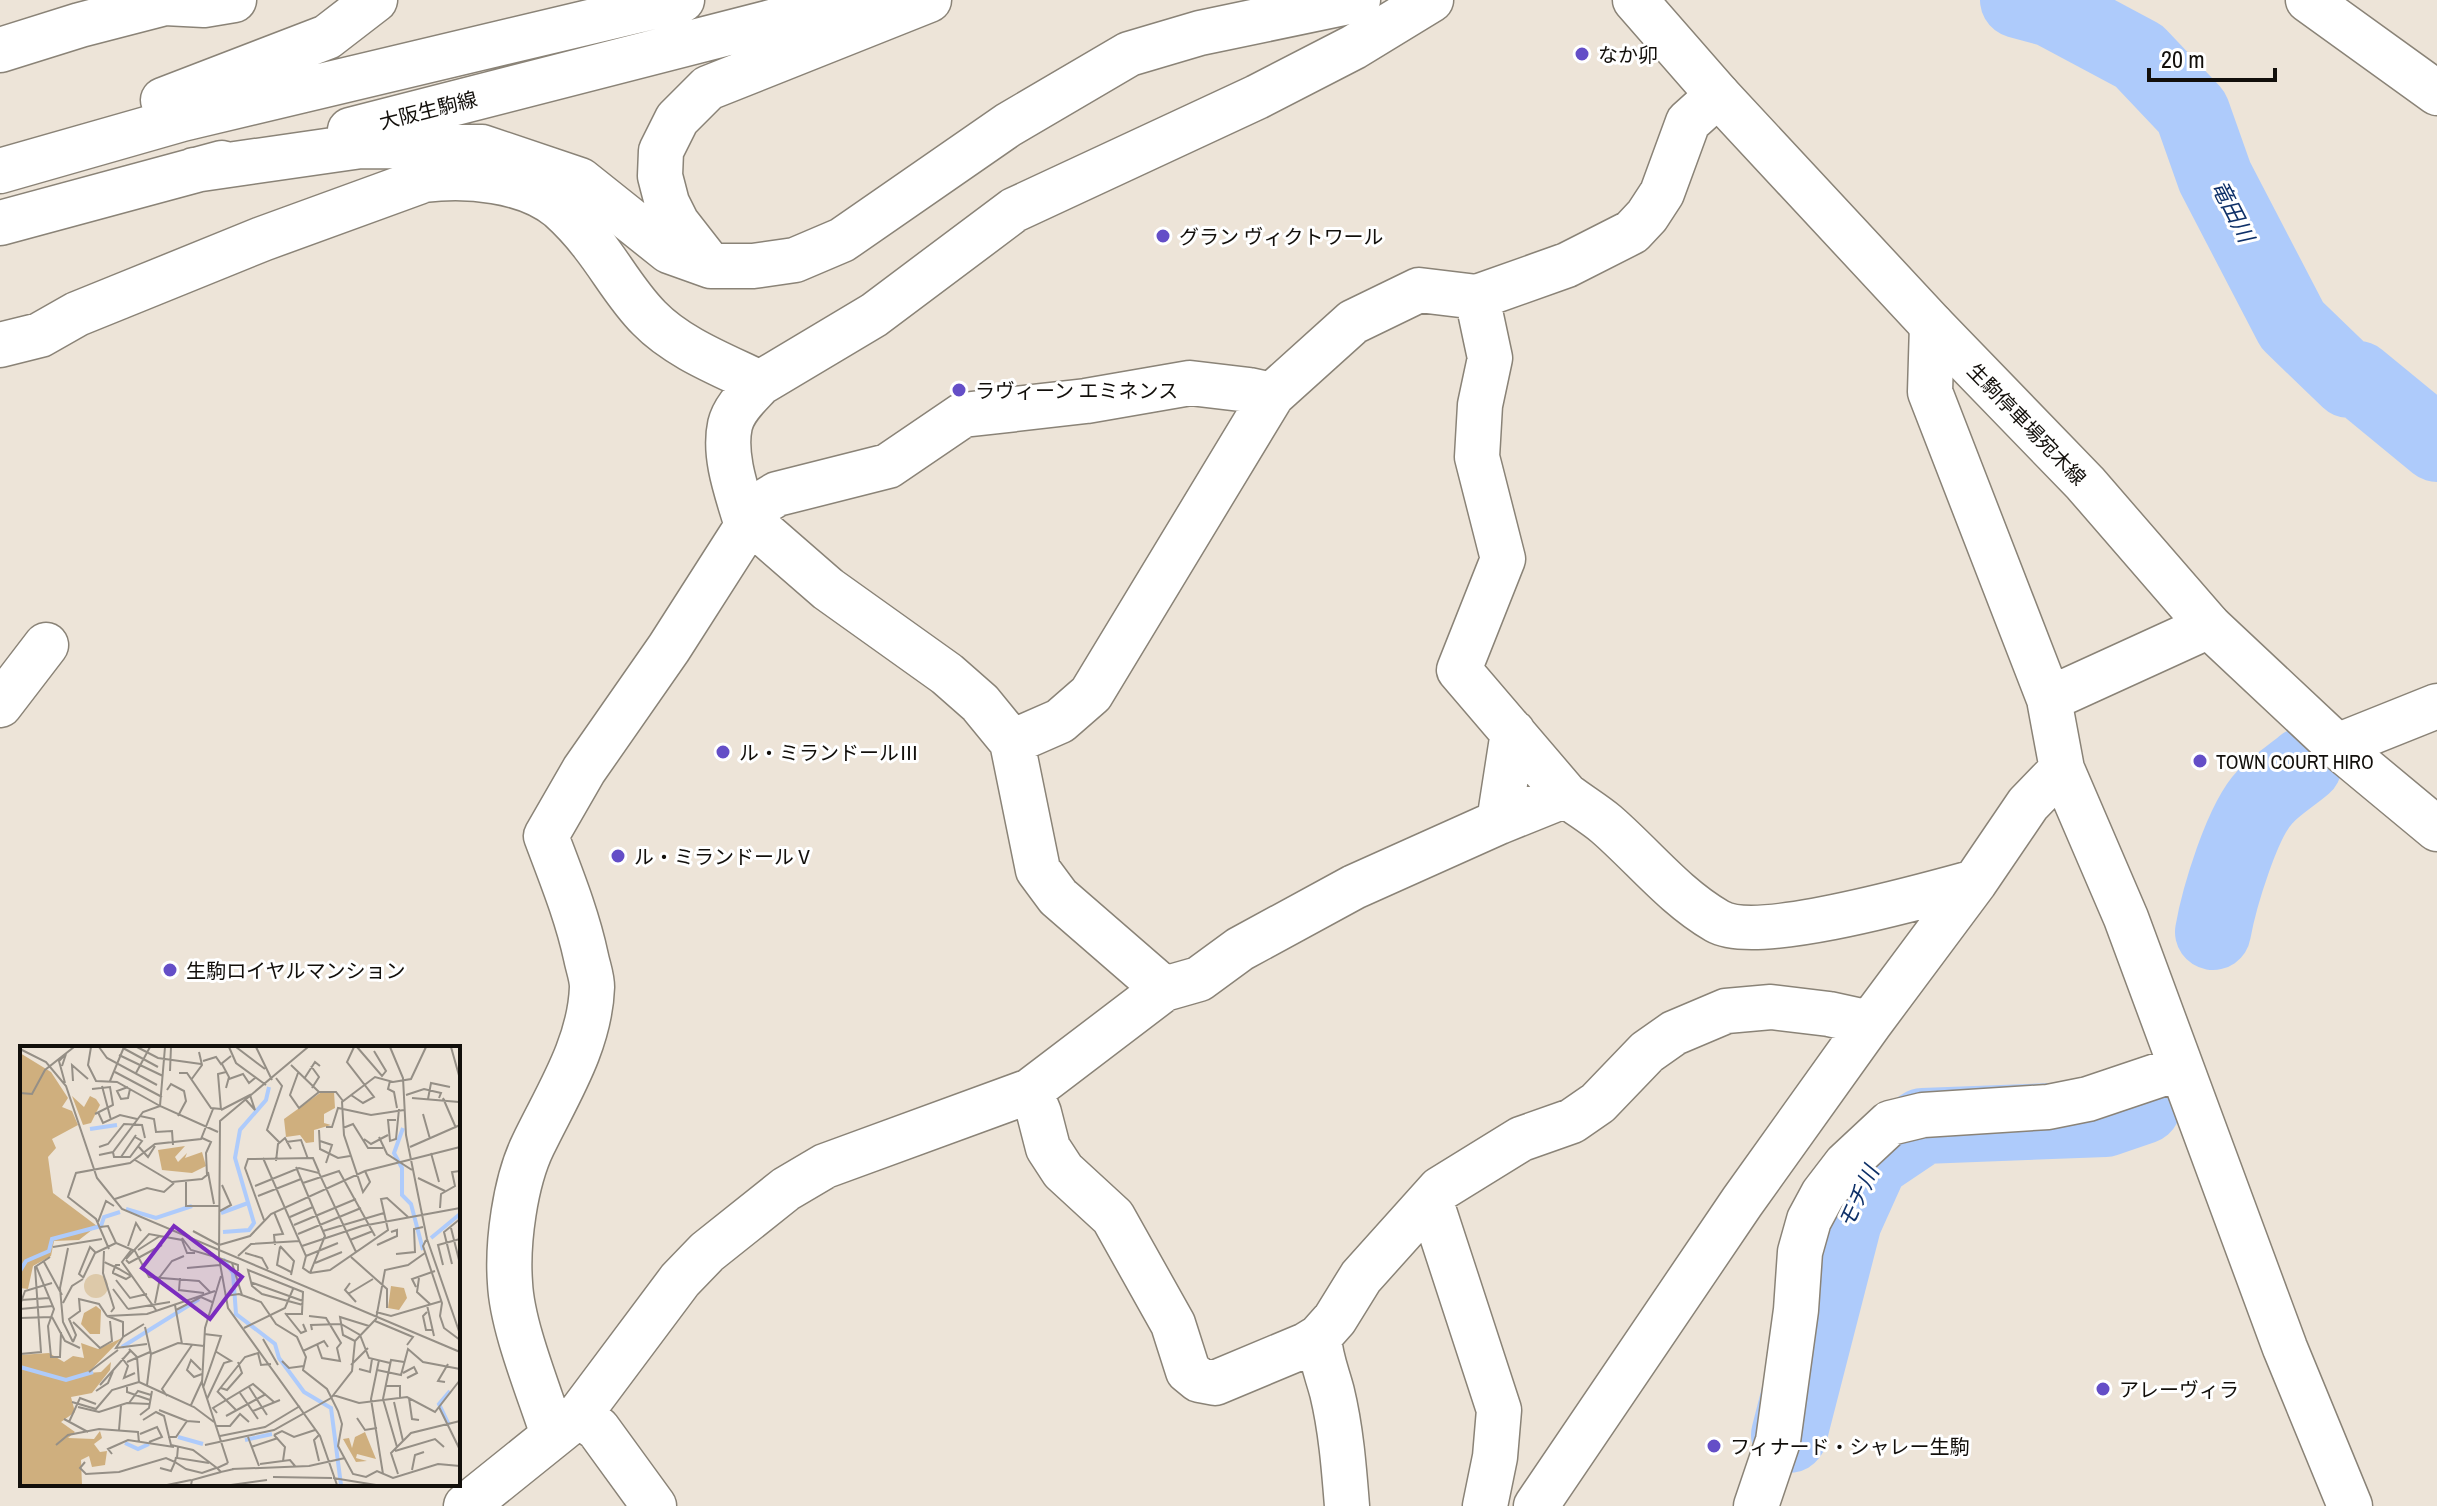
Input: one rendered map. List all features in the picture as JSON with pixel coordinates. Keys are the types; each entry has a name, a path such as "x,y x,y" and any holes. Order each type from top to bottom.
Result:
{"street":[{"path":"0,50 165,3 204,5 234,0"},
{"path":"0,162 327,37 375,0"},
{"path":"0,171 182,119 682,0"},
{"name":"大阪生駒線","path":"0,223 194,170 857,0"},
{"path":"711,266 677,223 667,203 660,176 661,151 677,119 708,88 929,0"},
{"path":"194,170 361,146 482,147 580,180 669,251 711,266 753,266 795,260 842,240 1008,125 1129,54 1200,33 1358,0"},
{"path":"1164,989 1058,897 1038,870 1012,742 980,703 947,674 828,589 746,520 729,459 730,423 743,401 760,383 874,315 1014,210 1257,97 1354,47 1431,0"},
{"name":"生駒停車場宛木線","path":"1635,0 1718,95 1932,325 2085,483 2209,626 2337,746 2437,829"},
{"path":"2308,0 2437,93"},
{"path":"1012,742 1060,721 1091,694 1272,395 1353,322 1419,290 1477,297 1567,265 1632,232 1662,193 1688,122 1718,95"},
{"path":"0,345 40,335 77,314 262,239 424,180 467,178 520,188 559,207 593,243 650,319 686,346 760,383"},
{"path":"1477,297 1490,358 1480,405 1477,457 1503,559 1459,670 1566,795 1605,823 1658,875 1720,923 1764,928 1882,907 1975,882"},
{"path":"1932,325 1930,392 2049,699 2062,769 2126,918 2285,1348 2350,1506"},
{"path":"566,1425 513,1309 510,1282 511,1242 519,1189 531,1148 552,1112 586,1029 592,984 580,927 546,836 584,770 669,648 746,520 777,494 888,466 963,415 1086,401 1190,383 1272,395"},
{"path":"2049,699 2209,626"},
{"path":"0,705 46,645"},
{"path":"2337,746 2437,706"},
{"path":"1499,822 1513,732"},
{"path":"1536,1506 1733,1215 1870,1023 1975,882 2028,804 2062,769"},
{"path":"466,1506 566,1425 680,1280 707,1252 786,1189 825,1166 1030,1091 1164,989 1199,979 1240,949 1354,887 1566,795"},
{"path":"1030,1091 1048,1148 1063,1171 1113,1217 1173,1324 1188,1371 1199,1380 1215,1383 1319,1337 1335,1319 1361,1277 1440,1189 1521,1139 1572,1121 1598,1103 1647,1052 1674,1033 1726,1011 1771,1007 1870,1023"},
{"path":"1756,1506 1778,1441 1796,1310 1800,1252 1809,1220 1823,1194 1846,1164 1890,1123 1923,1115 2048,1107 2088,1099 2180,1068"},
{"path":"1428,1205 1434,1211 1499,1410 1495,1457 1485,1506"},
{"path":"1319,1337 1321,1359 1332,1392 1341,1445 1347,1506"},
{"path":"566,1425 598,1429 654,1506"}],"waterway":[{"name":"竜田川","path":"2018,0 2051,9 2139,56 2192,112 2215,177 2292,325 2349,380 2358,379 2437,444"},
{"name":"モチ川","path":"2213,932 2226,881 2256,808 2304,765"},
{"name":"モチ川","path":"1789,1435 1844,1221 1871,1161 1923,1126 2105,1119 2143,1106"}],"place":[{"name":"なか卯","path":"1582,54"},
{"name":"グラン ヴィクトワール","path":"1163,236"},
{"name":"ラヴィーン エミネンス","path":"959,390"},
{"name":"ル・ミランドールⅢ","path":"723,752"},
{"name":"TOWN COURT HIRO","path":"2200,761"},
{"name":"ル・ミランドールⅤ","path":"618,856"},
{"name":"生駒ロイヤルマンション","path":"170,970"},
{"name":"アレーヴィラ","path":"2103,1389"},
{"name":"フィナード・シャレー生駒","path":"1714,1446"}]}
